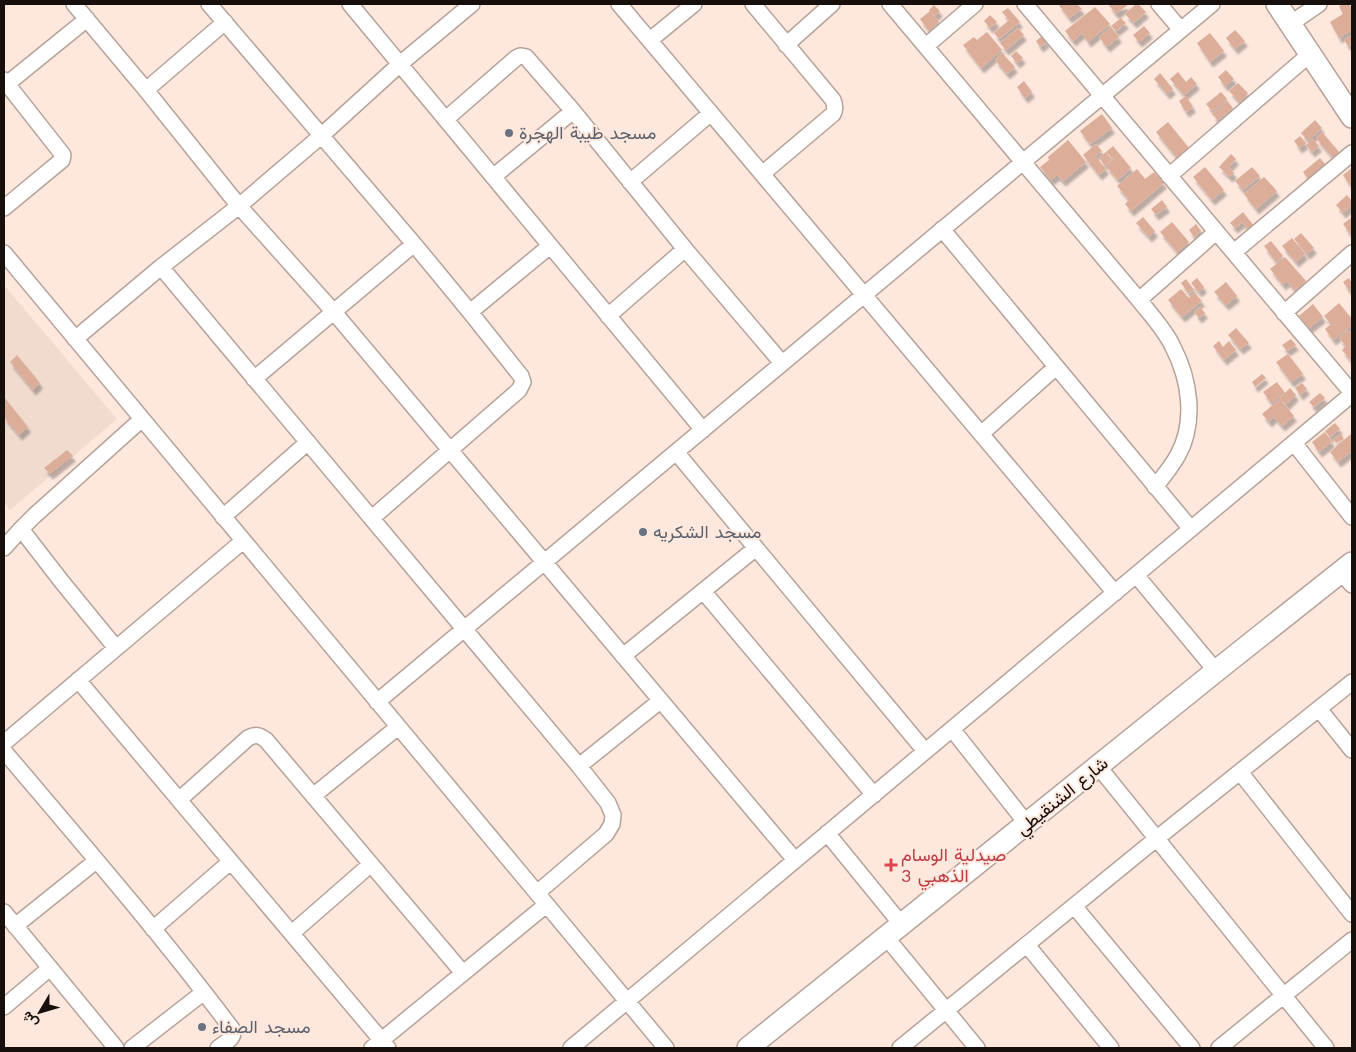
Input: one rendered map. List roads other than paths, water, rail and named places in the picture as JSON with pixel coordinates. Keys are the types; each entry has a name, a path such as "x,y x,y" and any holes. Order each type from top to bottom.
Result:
{"street":[{"path":"74,4 239,206 333,311 795,860"},
{"path":"209,4 414,244 470,312 523,382 519,390 372,518"},
{"path":"350,4 703,430"},
{"path":"75,339 161,267 239,206 321,136 400,64 472,4"},
{"path":"620,4 1115,593"},
{"path":"650,40 694,4"},
{"path":"753,4 833,100 835,105 835,110 832,114 762,174"},
{"path":"786,45 832,4"},
{"path":"890,4 1139,300 1162,328 1173,347 1187,386 1189,406 1186,435 1178,456 1155,487"},
{"path":"926,46 976,4"},
{"path":"571,1048 1352,394 1025,4"},
{"path":"1159,4 1181,30"},
{"path":"377,702 1212,4"},
{"path":"1277,4 1352,117"},
{"path":"1290,24 1319,4"},
{"path":"4,208 62,160 64,155 6,82 87,19"},
{"path":"146,90 225,22"},
{"path":"1169,176 1310,54"},
{"path":"446,119 516,58 520,56 526,57 573,110 685,249 782,363"},
{"path":"493,177 573,110"},
{"path":"630,182 711,113"},
{"path":"1234,252 1352,153"},
{"path":"942,229 1191,529"},
{"path":"1139,300 1216,232"},
{"path":"254,379 414,244"},
{"path":"470,312 550,246"},
{"path":"608,316 685,249"},
{"path":"4,253 666,1048"},
{"path":"1284,312 1352,254"},
{"path":"78,680 292,933 381,1046 542,899 606,834 612,824 613,815 608,803 579,766 161,267"},
{"path":"981,434 1056,367"},
{"path":"4,548 21,528 142,419"},
{"path":"223,516 308,442"},
{"path":"1294,442 1352,517"},
{"path":"676,452 926,752"},
{"path":"21,528 116,648"},
{"path":"4,743 244,541"},
{"path":"623,656 756,548"},
{"name":"شارع الشنقيطي","path":"748,1048 1216,671 1349,573"},
{"path":"1136,575 1216,671"},
{"path":"703,591 874,794"},
{"path":"900,1048 1352,682"},
{"path":"579,766 660,701"},
{"path":"1319,709 1352,750"},
{"path":"313,796 398,727"},
{"path":"952,729 1027,824"},
{"path":"179,800 248,738 255,734 266,740 463,973"},
{"path":"4,751 153,929 204,992 233,1032 231,1038 218,1048"},
{"path":"1098,766 1326,1048"},
{"path":"1240,772 1352,914"},
{"path":"828,833 946,1010 977,1048"},
{"path":"15,926 96,860"},
{"path":"153,929 230,862"},
{"path":"292,933 371,864"},
{"path":"1074,906 1192,1048"},
{"path":"4,912 116,1048"},
{"path":"1219,1048 1352,940"},
{"path":"1027,945 1111,1048"},
{"path":"4,1007 50,968"},
{"path":"132,1048 204,992"}],"place":[{"name":"مسجد طيبة الهجرة","path":"509,133"},
{"name":"مسجد الشكريه","path":"643,532"},
{"name":"صيدلية الوسام الذهبي 3","path":"891,865"},
{"name":"مسجد الصفاء","path":"202,1027"}]}
